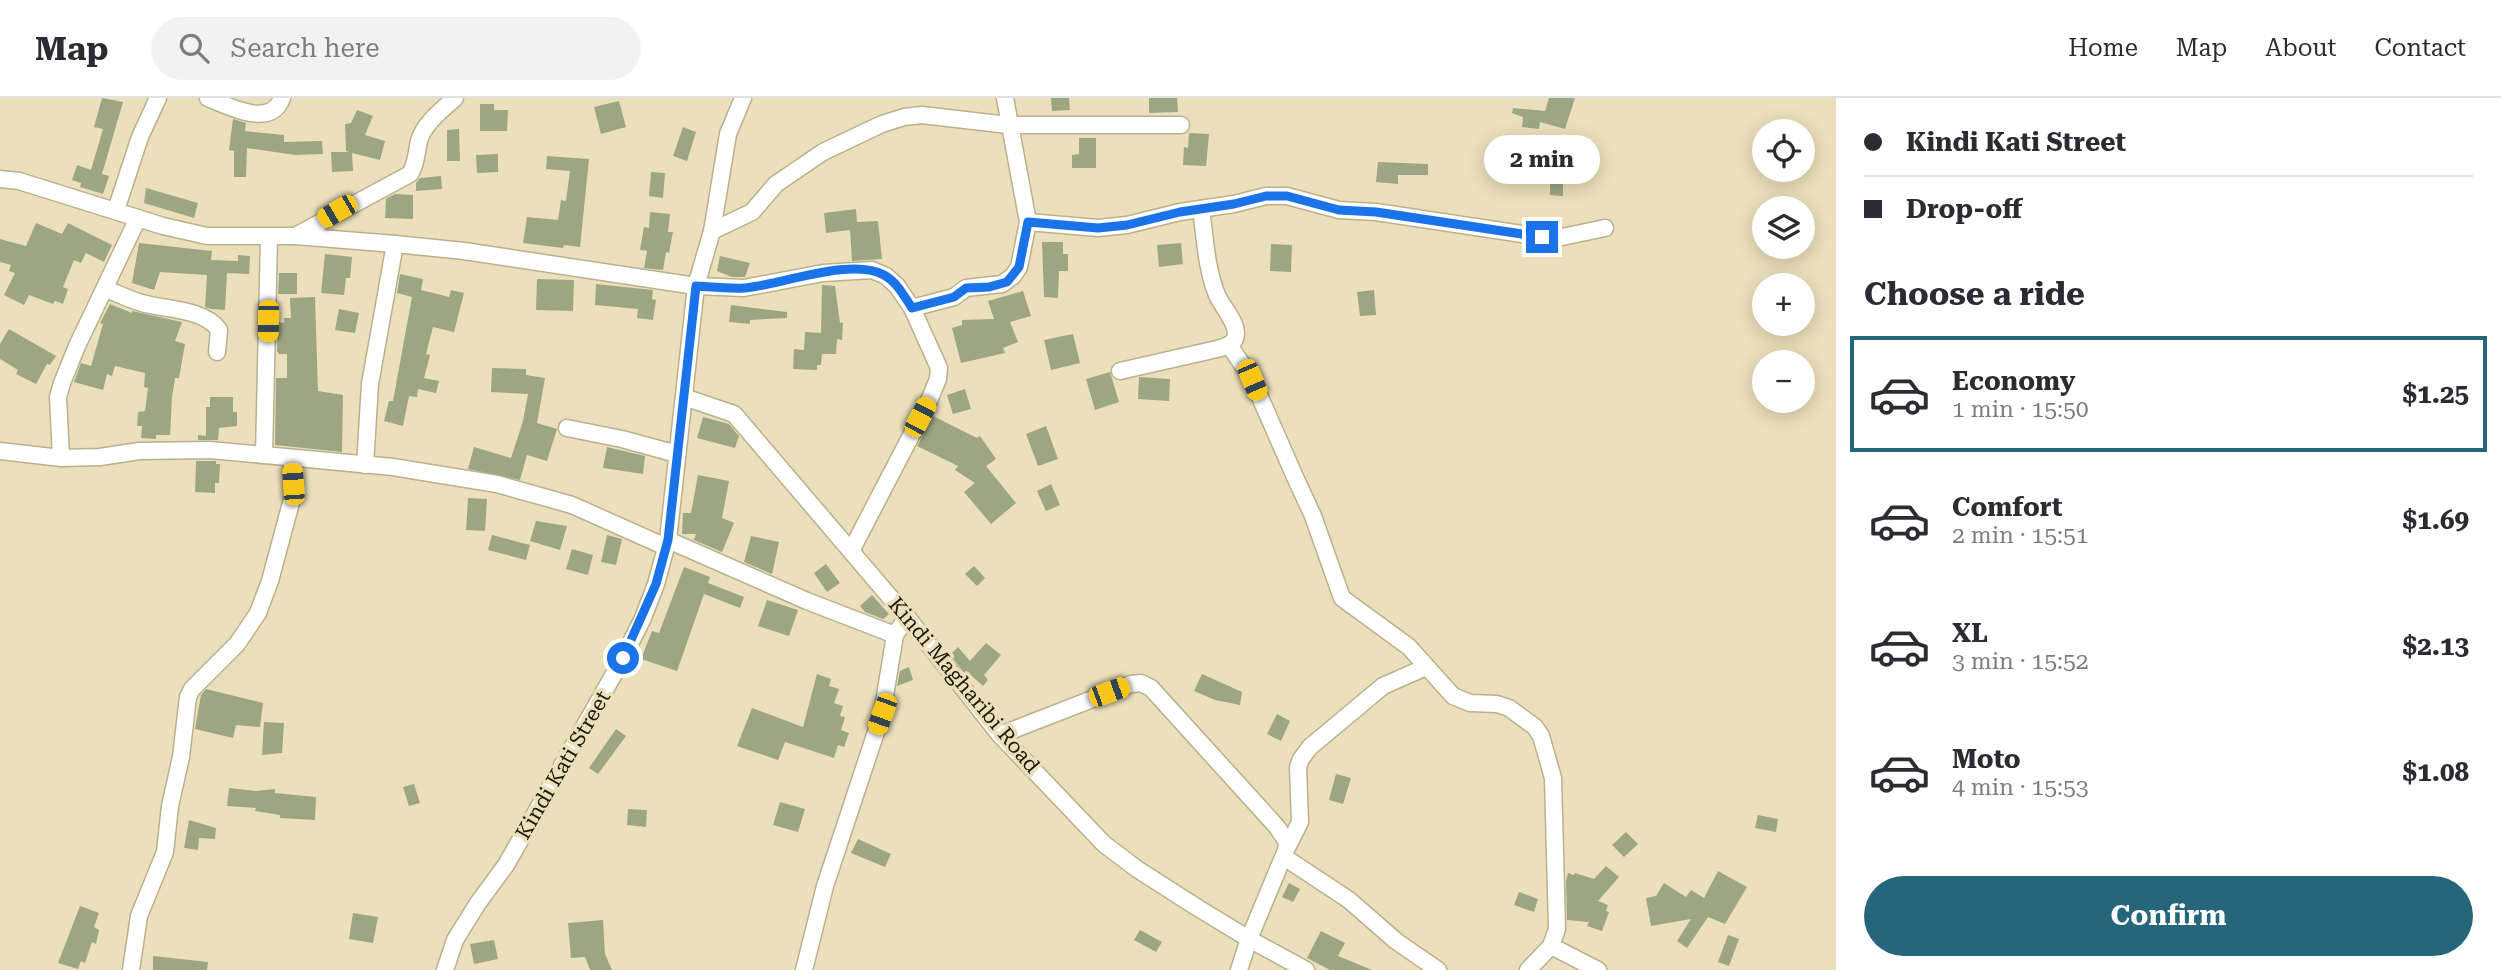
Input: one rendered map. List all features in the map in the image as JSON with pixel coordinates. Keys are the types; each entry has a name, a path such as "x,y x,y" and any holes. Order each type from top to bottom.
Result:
{"street":[{"path":"116,211 140,137 158,98"},
{"path":"208,98 258,114 275,109 282,98"},
{"path":"295,236 410,174 415,166 420,140 426,127 456,98"},
{"name":"Kindi Kati Street","path":"445,970 454,940 506,865 623,658 656,584 667,543 696,286 712,231 728,134 743,98"},
{"path":"912,308 954,297 966,288 989,287 1007,282 1019,267 1028,222 1005,98"},
{"path":"712,231 752,212 776,184 823,152 882,124 922,115 1008,125 1181,125"},
{"path":"0,178 19,181 188,233 207,236 295,236 464,251 696,286 744,288 823,273 872,270 886,276 897,286 912,308 937,360 938,379 850,551"},
{"path":"1028,222 1098,228 1127,225 1266,196 1287,196 1339,210 1376,212 1542,237 1562,237 1605,228"},
{"path":"1120,371 1229,345 1237,336 1213,282 1201,209"},
{"path":"61,458 58,397 67,368 138,218"},
{"path":"264,455 269,236"},
{"path":"365,465 370,384 395,244"},
{"path":"106,289 142,303 211,322 219,330 217,352"},
{"path":"1229,345 1252,380 1296,477 1342,598 1409,647 1453,696 1470,703 1497,704 1509,708 1535,727 1541,736 1553,778 1557,929 1551,946 1528,970"},
{"name":"Kindi Magharibi Road","path":"684,397 734,414 907,617 1000,735 1104,844 1137,869 1249,939 1306,970"},
{"path":"567,428 677,454"},
{"path":"3,447 41,457 61,458 210,450 438,473 497,485 572,505 895,635"},
{"path":"131,970 139,916 165,852 188,697 192,688 237,645 258,613 270,581 292,499 292,458"},
{"path":"804,970 825,886 882,714 895,635 907,617"},
{"path":"1239,970 1249,939 1300,822 1298,767 1301,759 1310,747 1382,686 1426,667"},
{"path":"1000,735 1131,684 1146,684 1277,827 1286,851 1396,941 1438,970"},
{"path":"1551,946 1598,970"}],"building":[{"path":"102,98 123,102 102,174 109,176 103,194 80,187 81,183 72,180 77,165 91,170 103,129 94,127"},
{"path":"1051,98 1069,98 1070,110 1052,111"},
{"path":"1149,98 1177,98 1178,112 1149,113"},
{"path":"1549,98 1575,98 1565,129 1540,122 1539,129 1522,127 1523,117 1512,113 1513,108 1545,111"},
{"path":"619,101 626,127 601,134 594,107"},
{"path":"480,104 494,104 494,110 508,110 507,131 480,131"},
{"path":"357,110 373,116 365,135 385,141 380,160 352,153 353,171 332,172 331,152 349,152 346,151 345,124 351,123"},
{"path":"233,119 246,123 245,131 284,135 284,142 322,141 323,154 295,155 247,148 246,177 234,177 234,151 229,150"},
{"path":"683,127 696,132 687,161 673,156"},
{"path":"459,129 460,161 447,161 447,130"},
{"path":"1189,133 1209,134 1206,166 1183,165 1184,147 1188,148"},
{"path":"1079,138 1096,138 1096,168 1072,168 1072,155 1079,154"},
{"path":"498,154 498,172 477,173 476,155"},
{"path":"547,156 589,159 580,247 564,245 563,248 523,243 527,217 558,220 561,200 566,201 570,171 546,169"},
{"path":"1378,162 1428,164 1428,175 1398,175 1398,184 1376,182"},
{"path":"651,172 665,173 663,198 649,196"},
{"path":"441,176 442,189 416,191 416,183 420,178"},
{"path":"1550,182 1563,183 1563,196 1550,195"},
{"path":"146,188 198,203 194,218 144,203"},
{"path":"395,194 413,195 413,219 385,218 386,199"},
{"path":"856,209 857,222 878,221 882,259 852,261 850,230 826,233 824,213"},
{"path":"650,212 670,214 668,232 673,232 663,270 644,268 647,251 640,250 644,227 649,228"},
{"path":"36,223 62,234 68,223 112,245 104,262 86,253 81,263 74,260 63,287 68,289 63,304 55,301 53,304 29,295 24,305 4,295 15,273 9,271 11,265 0,262 0,239 26,246"},
{"path":"1042,242 1063,242 1063,254 1068,254 1068,271 1059,271 1058,298 1044,297"},
{"path":"139,243 212,251 211,260 238,261 238,255 250,256 249,274 227,273 225,310 211,309 205,307 207,275 160,272 154,290 132,283"},
{"path":"1181,243 1183,264 1159,267 1157,245"},
{"path":"1271,244 1292,245 1291,272 1270,271"},
{"path":"325,254 352,257 350,278 346,278 344,295 321,293"},
{"path":"720,256 750,263 745,277 732,277 717,271"},
{"path":"279,273 297,273 297,294 278,294"},
{"path":"400,274 423,279 421,290 449,297 451,290 464,293 454,332 433,327 426,354 430,355 424,378 439,381 436,393 418,389 417,397 409,396 403,426 384,421 389,401 393,401 412,297 397,293"},
{"path":"537,279 574,280 573,311 536,310"},
{"path":"596,284 653,290 652,299 656,300 653,320 637,318 638,309 595,305"},
{"path":"822,285 835,286 840,323 843,322 842,340 837,339 836,354 822,354 821,365 817,365 817,370 793,369 794,349 804,350 805,332 821,333"},
{"path":"1374,290 1376,315 1360,316 1357,292"},
{"path":"1023,291 1031,316 1010,322 1018,342 1003,348 1005,353 961,363 952,328 962,325 962,320 994,319 988,301"},
{"path":"315,297 318,391 343,395 342,452 275,445 276,378 287,378 287,354 279,354 277,351 278,322 284,323 284,318 291,318 290,298"},
{"path":"110,304 132,313 182,322 175,341 185,344 179,378 175,378 170,435 156,435 156,439 141,438 142,426 137,426 138,412 145,411 148,388 144,387 145,373 115,366 112,376 107,374 103,390 74,382 81,363 91,366 103,324 100,323"},
{"path":"731,305 787,312 787,318 750,320 750,324 729,322"},
{"path":"339,309 359,313 355,333 335,330"},
{"path":"9,329 56,356 50,365 47,364 36,384 16,374 18,370 0,359 0,344"},
{"path":"1073,334 1080,363 1051,370 1044,340"},
{"path":"492,368 526,369 526,375 545,378 537,423 557,429 547,461 527,455 520,480 468,469 474,447 511,458 523,421 528,394 491,392"},
{"path":"1110,372 1119,402 1095,410 1086,379"},
{"path":"1139,377 1170,379 1169,401 1138,399"},
{"path":"965,389 971,409 953,414 947,395"},
{"path":"210,397 233,397 237,426 219,428 218,440 198,440 198,435 206,436 206,407 210,407"},
{"path":"933,416 977,438 980,436 996,459 986,466 1016,503 991,524 964,492 975,483 955,470 958,466 917,446"},
{"path":"703,417 729,424 739,436 735,448 697,438"},
{"path":"1046,426 1058,459 1038,466 1026,434"},
{"path":"607,447 645,456 643,474 603,468"},
{"path":"196,461 216,461 216,464 220,464 219,483 215,483 215,493 195,492"},
{"path":"698,475 729,481 722,518 734,523 722,552 694,540 696,534 682,534 683,513 691,513"},
{"path":"1051,484 1060,505 1046,511 1037,491"},
{"path":"468,498 487,499 485,531 466,530"},
{"path":"536,521 567,526 560,550 530,541"},
{"path":"492,535 530,545 526,560 488,550"},
{"path":"607,535 622,539 616,565 601,562"},
{"path":"751,536 779,542 772,574 744,562"},
{"path":"572,549 593,555 588,575 566,569"},
{"path":"826,564 840,583 827,592 814,573"},
{"path":"974,566 985,578 977,586 965,574"},
{"path":"684,567 710,577 708,583 744,597 740,608 704,594 677,671 641,659 652,631 659,633"},
{"path":"872,595 889,614 883,619 865,612 860,606"},
{"path":"767,600 798,610 789,636 758,626"},
{"path":"986,643 1001,655 984,675 988,680 983,686 966,671 964,673 950,655 958,647 970,661"},
{"path":"909,667 913,680 897,686 900,671"},
{"path":"817,674 831,679 829,686 839,689 834,703 843,706 840,716 845,717 841,730 849,733 844,747 838,745 834,758 785,742 778,760 737,746 752,708 803,727"},
{"path":"1202,674 1242,692 1240,705 1215,700 1194,691"},
{"path":"206,689 263,703 260,727 236,725 233,738 195,729 201,695"},
{"path":"1277,714 1290,721 1281,741 1267,734"},
{"path":"264,722 284,723 282,753 262,755"},
{"path":"616,729 626,736 598,774 589,768"},
{"path":"1336,774 1351,778 1343,804 1329,800"},
{"path":"414,784 420,803 409,806 403,787"},
{"path":"229,788 256,791 275,789 275,793 316,797 315,820 280,818 280,815 255,811 256,808 227,806"},
{"path":"780,802 805,809 798,832 773,825"},
{"path":"628,809 647,810 646,827 627,825"},
{"path":"1758,815 1778,819 1776,832 1755,828"},
{"path":"189,820 216,828 215,839 199,838 198,850 184,848"},
{"path":"1626,832 1638,844 1624,857 1612,845"},
{"path":"858,839 891,854 885,867 851,853"},
{"path":"1606,866 1619,877 1598,901 1608,905 1606,911 1609,912 1602,931 1587,926 1589,922 1567,920 1568,873 1594,879"},
{"path":"1718,871 1747,887 1725,924 1708,917 1687,948 1677,941 1691,919 1651,926 1646,898 1656,896 1664,883 1686,897 1691,890 1704,898"},
{"path":"1289,883 1300,889 1293,902 1282,897"},
{"path":"1519,892 1538,899 1534,912 1514,905"},
{"path":"80,906 99,913 94,927 99,930 96,944 92,942 85,963 81,961 78,969 58,963"},
{"path":"353,913 378,917 373,943 349,939"},
{"path":"603,920 605,954 612,970 590,970 585,957 571,958 568,923"},
{"path":"1140,930 1162,942 1156,952 1134,940"},
{"path":"1321,931 1345,943 1338,956 1372,970 1330,970 1307,958"},
{"path":"1728,935 1739,939 1729,966 1718,962"},
{"path":"494,940 498,959 474,964 470,944"},
{"path":"153,956 208,962 207,970 153,970"}],"route":[{"path":"623,658 656,584 668,540 696,286 744,288 823,273 872,270 886,276 897,286 912,308 954,297 966,288 989,287 1007,282 1019,267 1028,222 1098,228 1127,225 1266,196 1287,196 1339,210 1376,212 1542,237"}]}
